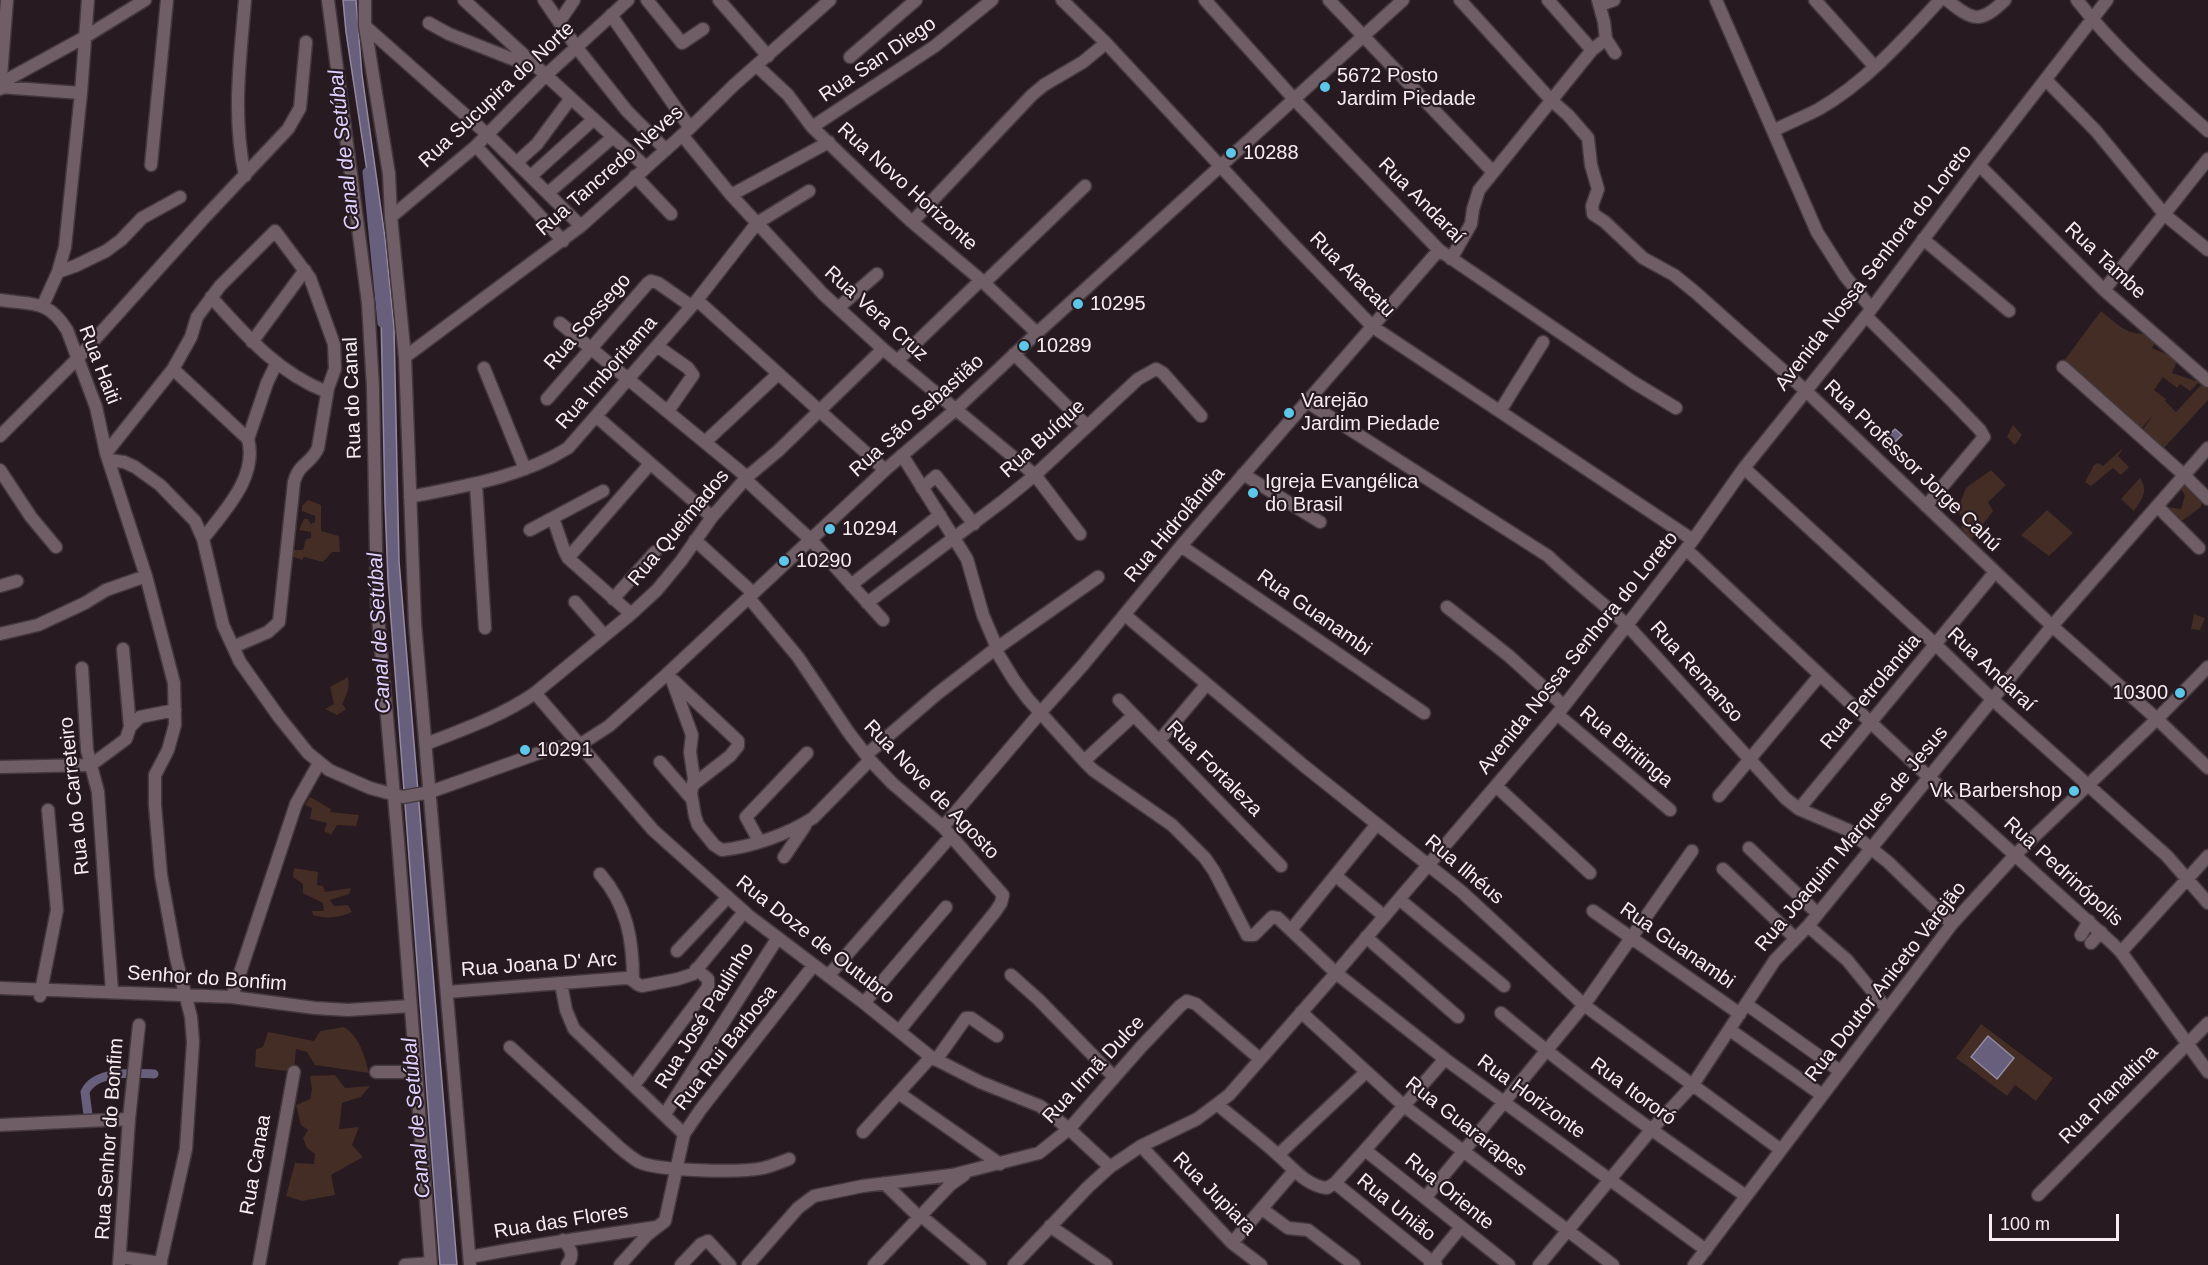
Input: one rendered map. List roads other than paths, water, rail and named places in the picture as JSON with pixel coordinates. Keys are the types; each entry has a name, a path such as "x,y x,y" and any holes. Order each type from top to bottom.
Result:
{"street":[{"path":"0,87 7,0"},
{"path":"0,300 43,305 58,272 65,247 88,0"},
{"path":"0,87 145,0"},
{"path":"150,165 167,0"},
{"path":"245,0 236,102 245,176"},
{"name":"Rua do Canal","path":"328,0 368,303 374,388 378,605 398,796 415,1072 430,1264"},
{"path":"464,0 646,167"},
{"path":"544,0 577,48 627,111 666,150"},
{"path":"559,22 574,0"},
{"name":"Rua Sucupira do Norte","path":"391,217 476,146 543,72 577,48 628,0"},
{"path":"647,0 682,43 703,29"},
{"path":"719,0 768,56"},
{"path":"850,57 916,0"},
{"name":"Rua San Diego","path":"812,127 935,46 992,0"},
{"name":"Rua Aracatu","path":"1062,0 1106,43 1373,327 1500,411 1689,544"},
{"name":"Rua Andaraí","path":"1205,0 1294,99 1439,250 1676,408"},
{"path":"1329,0 1493,172"},
{"name":"Rua São Sebastião","path":"398,796 425,793 550,749 581,744 609,726 669,677 885,470 955,410 1220,165 1403,0"},
{"name":"Rua Professor Jorge Cahú","path":"1460,0 1588,138 1591,165 1598,189 1592,206 1593,214 1605,222 1643,258 1674,275 1695,292 1805,390 2052,626 2157,719 2208,768"},
{"path":"1548,0 1592,50"},
{"path":"1614,0 1599,3 1606,39 1615,53"},
{"path":"1716,0 1816,232 1868,312 1980,430 1984,437 1926,506"},
{"path":"1815,0 1875,66"},
{"path":"1773,131 1819,109 1840,94 1875,66 1940,0"},
{"path":"1947,0 1965,15 1973,18 1982,18 1993,12 2005,0"},
{"path":"2077,0 2092,20 2208,131"},
{"name":"Avenida Nossa Senhora do Loreto","path":"1014,1265 1110,1167 1141,1146 1197,1119 1218,1105 1400,899 1561,710 1628,626 1744,468 1868,312 2107,0"},
{"path":"366,1 365,26 389,174 405,357 415,623 426,744 425,793 447,992 470,1261"},
{"name":"Rua Tancredo Neves","path":"405,357 581,226 825,2"},
{"name":"Rua Vera Cruz","path":"611,15 686,131 731,195 838,308 897,361 1035,475 1080,534"},
{"path":"429,23 457,37 543,72"},
{"path":"365,26 488,135 581,226"},
{"path":"1451,259 1471,224 1479,190 1592,50 1606,39"},
{"path":"0,436 78,358 205,217 280,139 297,116 300,108 306,42"},
{"path":"912,222 1032,95 1083,62 1106,43"},
{"name":"Rua Novo Horizonte","path":"757,66 788,95 812,127 912,222 983,282 1037,333"},
{"path":"2046,80 2096,131 2165,214 2208,250"},
{"path":"0,87 81,93"},
{"path":"517,162 537,144 571,98"},
{"path":"531,176 594,119"},
{"path":"548,193 613,137"},
{"path":"731,195 829,142"},
{"path":"476,146 563,241"},
{"path":"2104,290 2208,159"},
{"name":"Rua Tambe","path":"1979,165 2104,290 2208,381"},
{"path":"635,176 671,214"},
{"path":"897,361 1085,186"},
{"path":"757,223 809,191"},
{"path":"58,272 106,250 121,240 142,218 180,197"},
{"name":"Rua Imboritama","path":"410,497 476,484 525,469 554,457 568,448 694,303 757,223"},
{"path":"233,646 268,632 279,622 294,482 300,466 317,450 327,392 336,365 334,344 316,290 305,270 275,231 240,264 197,317 191,337 173,369 108,457 128,463 160,485 195,521 203,539 220,614 233,646 273,710 319,763 350,780 398,796"},
{"path":"1923,239 2009,311"},
{"name":"Rua Hidrolândia","path":"828,976 947,832 1040,713 1243,474 1439,250"},
{"path":"252,342 305,270"},
{"path":"838,308 877,274"},
{"name":"Rua Sossego","path":"547,399 590,347 651,281 694,303"},
{"path":"212,297 252,342 276,364 304,383 327,392"},
{"path":"694,303 778,374 885,470"},
{"name":"Rua Haiti","path":"43,305 62,322 96,407 108,457 146,576 174,683 173,737 155,775 155,805 161,875 176,958 191,1017 193,1042 186,1149 160,1264"},
{"path":"560,323 747,479 811,540 883,620"},
{"path":"1500,411 1543,342"},
{"path":"657,346 688,368 693,375 668,411"},
{"name":"Rua Queimados","path":"426,744 494,718 535,693 631,614 657,590 712,517 747,479 883,349"},
{"path":"1014,354 1087,426"},
{"path":"203,539 231,502 244,480 252,456 248,439 276,364"},
{"path":"2063,367 2208,499"},
{"path":"484,368 525,469"},
{"path":"173,369 248,439"},
{"name":"Rua Buíque","path":"867,603 974,524 1035,475 1138,379 1156,369 1163,373 1201,416"},
{"path":"705,442 778,374"},
{"name":"Rua Remanso","path":"1307,402 1548,556 1628,626 1769,783 1799,809 1848,830 1914,886 1952,924"},
{"path":"597,417 712,517"},
{"name":"Rua Joaquim Marques de Jesus","path":"1539,1265 1651,1130 1692,1086 1775,960 1808,926 1816,913 1872,850 2052,626 2208,448"},
{"path":"902,455 967,559 983,615 996,648 1014,680 1040,713 1084,760 1134,716"},
{"path":"568,558 650,464"},
{"name":"Rua Andaraí","path":"1744,468 2087,787 2167,856 2208,903"},
{"path":"0,470 31,517 56,547"},
{"path":"1243,474 1320,522"},
{"path":"922,488 936,476 974,524"},
{"path":"476,484 485,628"},
{"path":"530,530 603,491"},
{"path":"2157,506 2199,548"},
{"path":"851,585 940,515"},
{"path":"554,518 568,558 631,614"},
{"name":"Rua Nove de Agosto","path":"695,540 751,596 798,657 868,758 892,783 947,832 1001,892 1002,903 899,1031"},
{"name":"Rua Pedrinópolis","path":"1689,544 1820,675 2121,952 2208,1072"},
{"name":"Rua Guanambi","path":"1181,546 1424,713"},
{"path":"614,599 655,552"},
{"name":"Rua Petrolandia","path":"1799,809 1995,572"},
{"path":"0,634 38,625 106,590 146,576"},
{"path":"660,762 691,798 698,825 722,850 793,831 820,812 868,758 937,694 996,648 1098,577"},
{"path":"0,586 17,581"},
{"path":"575,602 604,635"},
{"name":"Rua Biritinga","path":"1447,607 1509,656 1561,710 1670,810"},
{"name":"Rua Ilhéus","path":"1125,615 1462,892 1584,1005 1781,1150"},
{"path":"0,767 91,765 126,739 130,727 123,650"},
{"name":"Rua Doutor Aniceto Varejão","path":"1694,1265 1952,924 2016,854 2208,667"},
{"name":"Rua do Carreteiro","path":"82,668 87,747 98,792 112,992"},
{"path":"1719,796 1820,675"},
{"path":"669,677 737,738 739,744 694,784"},
{"path":"669,677 692,735 690,752 694,784 691,798"},
{"path":"1159,741 1207,684"},
{"name":"Rua Doze de Outubro","path":"535,693 581,744 641,818 744,912 934,1059 980,1082 1040,1106 1110,1167"},
{"name":"Rua Fortaleza","path":"1119,700 1281,866"},
{"path":"130,727 140,717 175,710"},
{"path":"759,841 746,817 807,753"},
{"name":"Rua Horizonte","path":"1084,760 1094,770 1172,825 1193,845 1214,871 1244,931 1249,936 1254,935 1270,919 1278,918 1336,973 1445,1059 1706,1250"},
{"path":"231,997 296,804 319,763"},
{"path":"1496,786 1590,873"},
{"path":"41,992 57,910 48,810"},
{"path":"784,857 807,822"},
{"path":"1291,930 1377,824"},
{"path":"1749,848 1816,913"},
{"path":"1425,1198 1584,1005 1692,851"},
{"path":"2121,952 2208,856"},
{"path":"1723,869 1795,938"},
{"path":"600,874 618,898 624,911 632,949 633,980"},
{"path":"1336,876 1384,916"},
{"path":"677,951 728,897"},
{"path":"1400,899 1504,986"},
{"path":"864,1003 946,907"},
{"name":"Rua Guanambi","path":"1593,910 1631,937 1840,1071"},
{"name":"Rua Joana D' Arc","path":"447,992 626,978 642,986 687,976 696,969 744,912"},
{"path":"2089,921 2086,939 2101,932"},
{"path":"1808,926 1847,960 1887,1009"},
{"path":"1366,937 1458,1017"},
{"name":"Rua José Paulinho","path":"665,1114 777,939"},
{"name":"Rua Rui Barbosa","path":"658,1226 665,1221 684,1134 813,966"},
{"path":"634,1084 708,987 708,979 696,969"},
{"path":"1011,975 1039,1000 1114,1077"},
{"path":"561,984 566,1010 574,1029 684,1134"},
{"name":"Senhor do Bonfim","path":"0,988 41,992 112,992 186,997 231,997 348,1010 411,1006"},
{"name":"Rua Irmã Dulce","path":"748,1265 806,1200 813,1196 884,1183 952,1175 1039,1153 1069,1129 1114,1077 1187,1001 1196,1004 1260,1059"},
{"name":"Rua Guararapes","path":"1301,1012 1404,1106 1613,1265"},
{"name":"Rua Itororó","path":"1501,1013 1547,1052 1651,1130 1746,1196"},
{"path":"863,1132 934,1059 966,1018 971,1018 997,1036"},
{"name":"Rua Planaltina","path":"2038,1195 2208,1023"},
{"name":"Rua Senhor do Bonfim","path":"139,1024 129,1119 120,1261 160,1264"},
{"path":"1730,1030 1822,1095"},
{"path":"510,1047 631,1157 647,1164 678,1168 739,1170 762,1168 789,1159"},
{"path":"1335,1183 1445,1059"},
{"name":"Rua Canaa","path":"259,1265 294,1072"},
{"path":"376,1072 415,1072"},
{"path":"1278,1155 1366,1072"},
{"path":"900,1094 1000,1164"},
{"name":"Rua União","path":"1218,1105 1294,1171 1322,1188 1335,1183 1433,1264"},
{"path":"1,1125 129,1119"},
{"name":"Rua Jupiara","path":"1141,1146 1232,1243 1262,1265"},
{"name":"Rua Oriente","path":"1365,1150 1506,1264"},
{"path":"874,1265 920,1215 970,1170"},
{"path":"1232,1243 1294,1171"},
{"path":"884,1183 909,1209 920,1215 980,1265"},
{"path":"1262,1209 1288,1228 1308,1230 1354,1265"},
{"path":"620,1265 658,1226"},
{"name":"Rua das Flores","path":"470,1261 563,1240 598,1237 658,1226"},
{"path":"1050,1226 1106,1265"},
{"path":"1433,1264 1461,1227"},
{"path":"563,1240 572,1252 567,1265"},
{"path":"681,1265 705,1241 710,1243 730,1265"},
{"path":"405,1265 430,1264"}],"waterway":[{"name":"Canal de Setúbal","path":"367,172 382,323"},
{"path":"80,1121 85,1120 88,1115 85,1092 97,1080 116,1074 154,1074"}],"place":[{"name":"5672 Posto Jardim Piedade","path":"1325,87"},
{"name":"10288","path":"1231,153"},
{"name":"10295","path":"1078,304"},
{"name":"10289","path":"1024,346"},
{"name":"Varejão Jardim Piedade","path":"1289,413"},
{"name":"Igreja Evangélica do Brasil","path":"1253,493"},
{"name":"10294","path":"830,529"},
{"name":"10290","path":"784,561"},
{"name":"10300","path":"2180,693"},
{"name":"10291","path":"525,750"},
{"name":"Vk Barbershop","path":"2074,791"}]}
